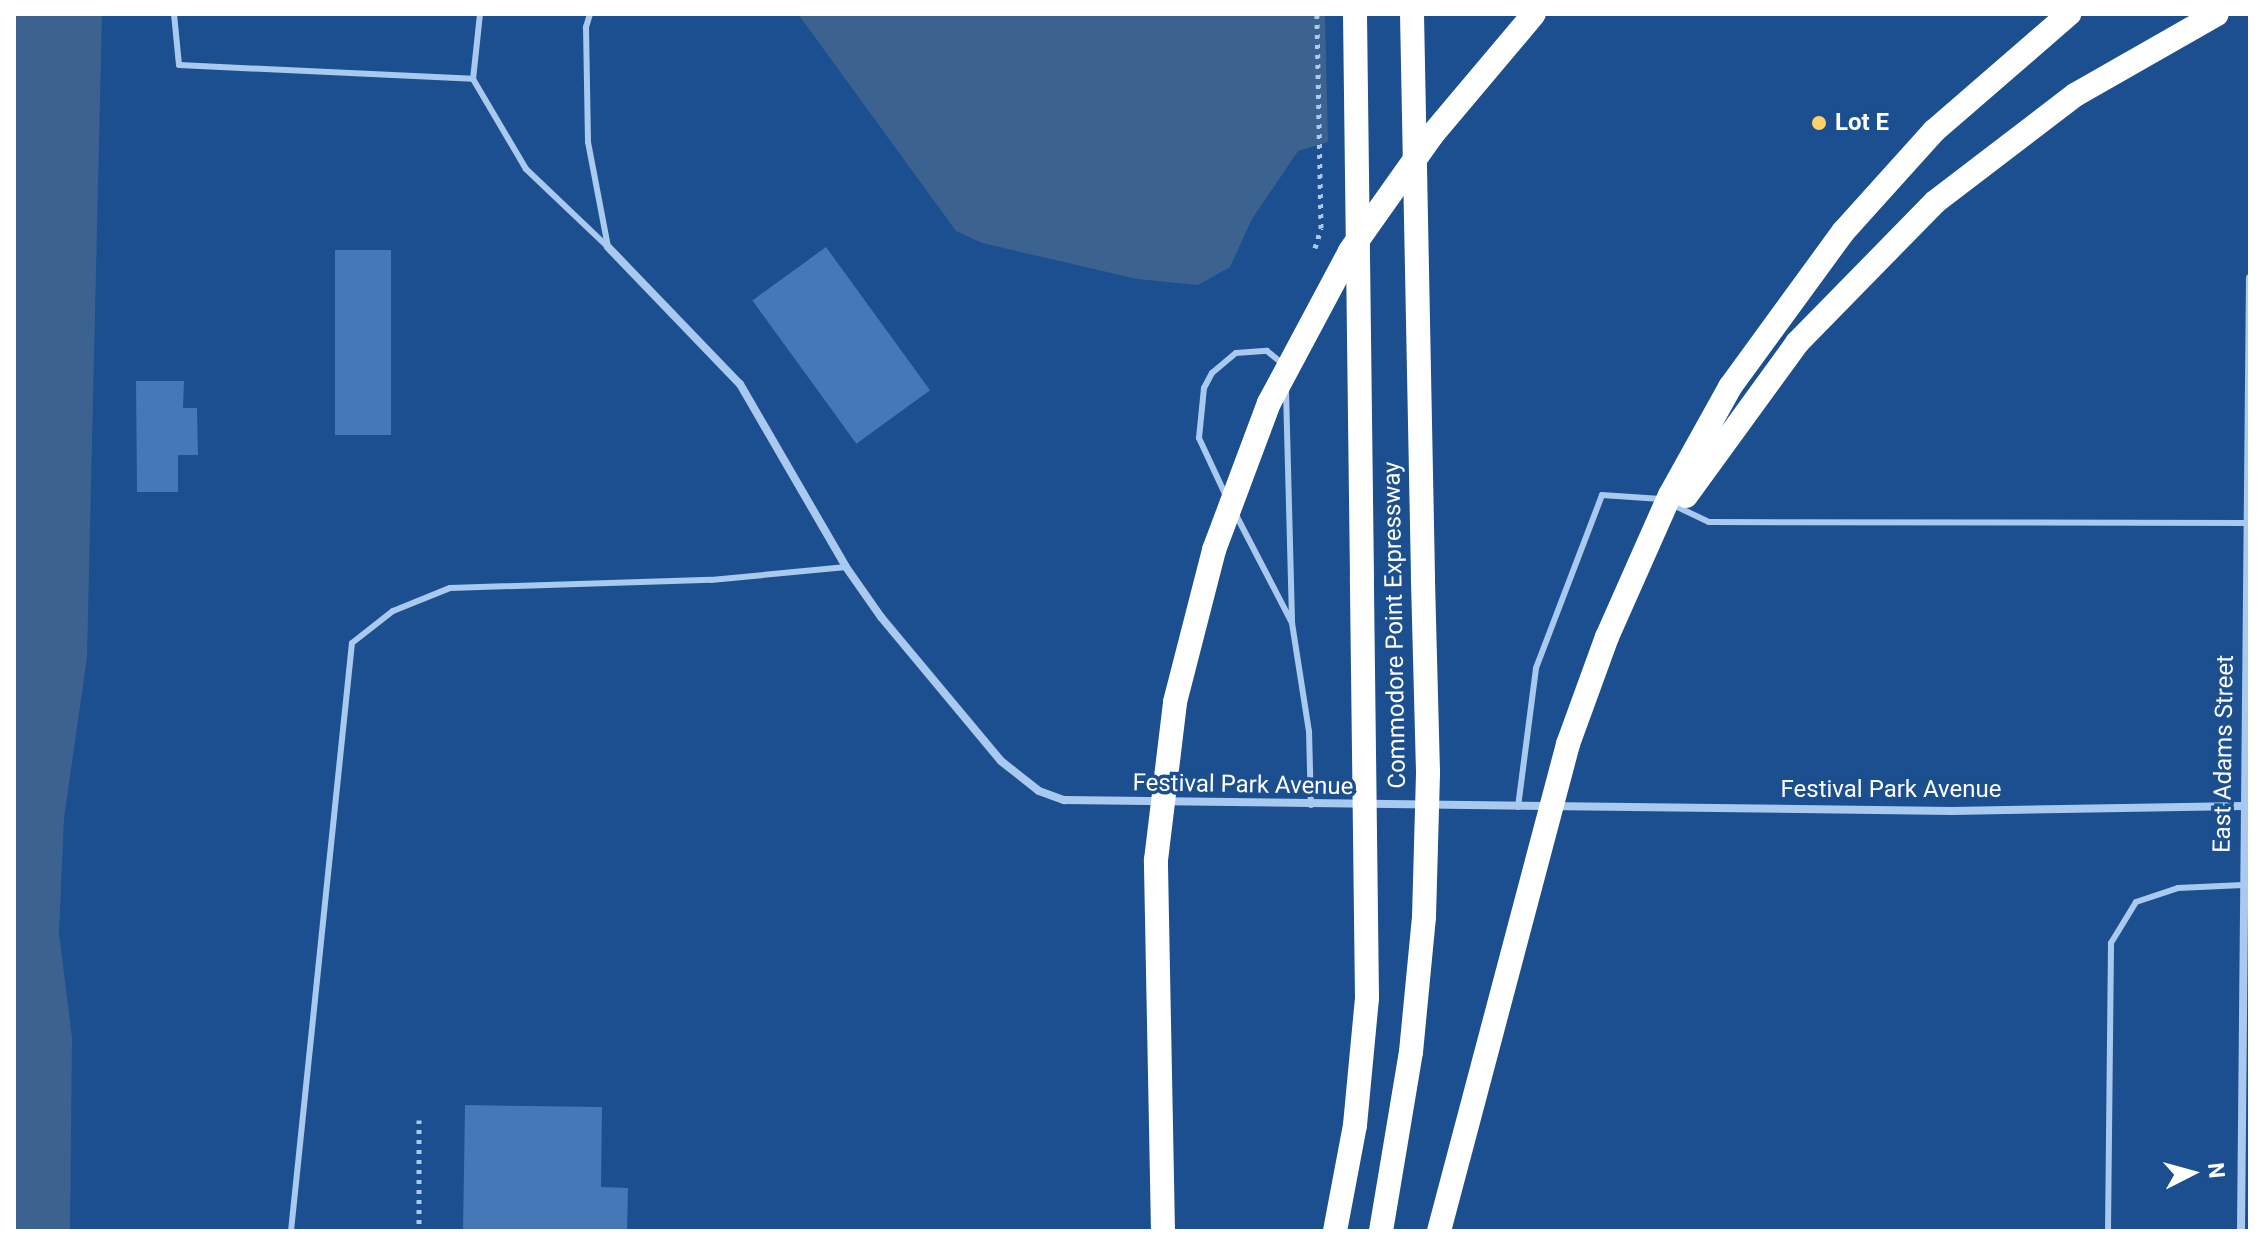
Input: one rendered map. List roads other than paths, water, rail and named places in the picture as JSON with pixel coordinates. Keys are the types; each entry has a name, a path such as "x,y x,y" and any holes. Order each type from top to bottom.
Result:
{"highway":[{"name":"Commodore Point Expressway","path":"1335,1231 1355,1125 1367,998 1355,14"},
{"name":"Commodore Point Expressway","path":"1381,1231 1411,1052 1424,917 1428,772 1412,14"},
{"path":"1163,1231 1154,979 1157,847 1175,702 1217,538 1269,403 1350,251 1432,135 1534,14"},
{"path":"1439,1231 1533,863 1607,637 1702,435 1783,309 1873,196 1934,131 2069,14"},
{"path":"1607,637 1654,547 1704,467 1763,385 1863,270 1935,202 2041,118 2217,14"}],"street":[{"name":"Festival Park Avenue","path":"608,247 740,384 846,567 1001,761 1039,791 1090,803 1952,811 2243,806"},
{"name":"East Adams Street","path":"2241,1231 2246,1153 2243,806 2250,278"}],"lane":[{"path":"174,14 179,65 473,79"},
{"path":"480,14 473,79 526,169 608,247"},
{"path":"590,14 586,27 588,142 608,247"},
{"path":"1292,623 1199,438 1199,406 1212,373 1222,361 1251,350 1277,355 1285,374 1292,623 1309,731 1311,805"},
{"path":"1518,807 1536,668 1602,495 1653,495 1709,522 2247,523"},
{"path":"291,1231 352,643 393,611 450,588 711,580 846,567"},
{"path":"2108,1231 2111,943 2136,902 2178,888 2243,885"}],"water":[{"path":"14,14 102,14 87,658 64,818 59,933 72,1038 70,1231 14,1231"},
{"path":"798,14 1325,14 1328,142 1298,151 1252,219 1230,267 1198,285 1137,279 982,243 956,231"}],"place":[{"name":"Lot E","path":"1819,123"}]}
